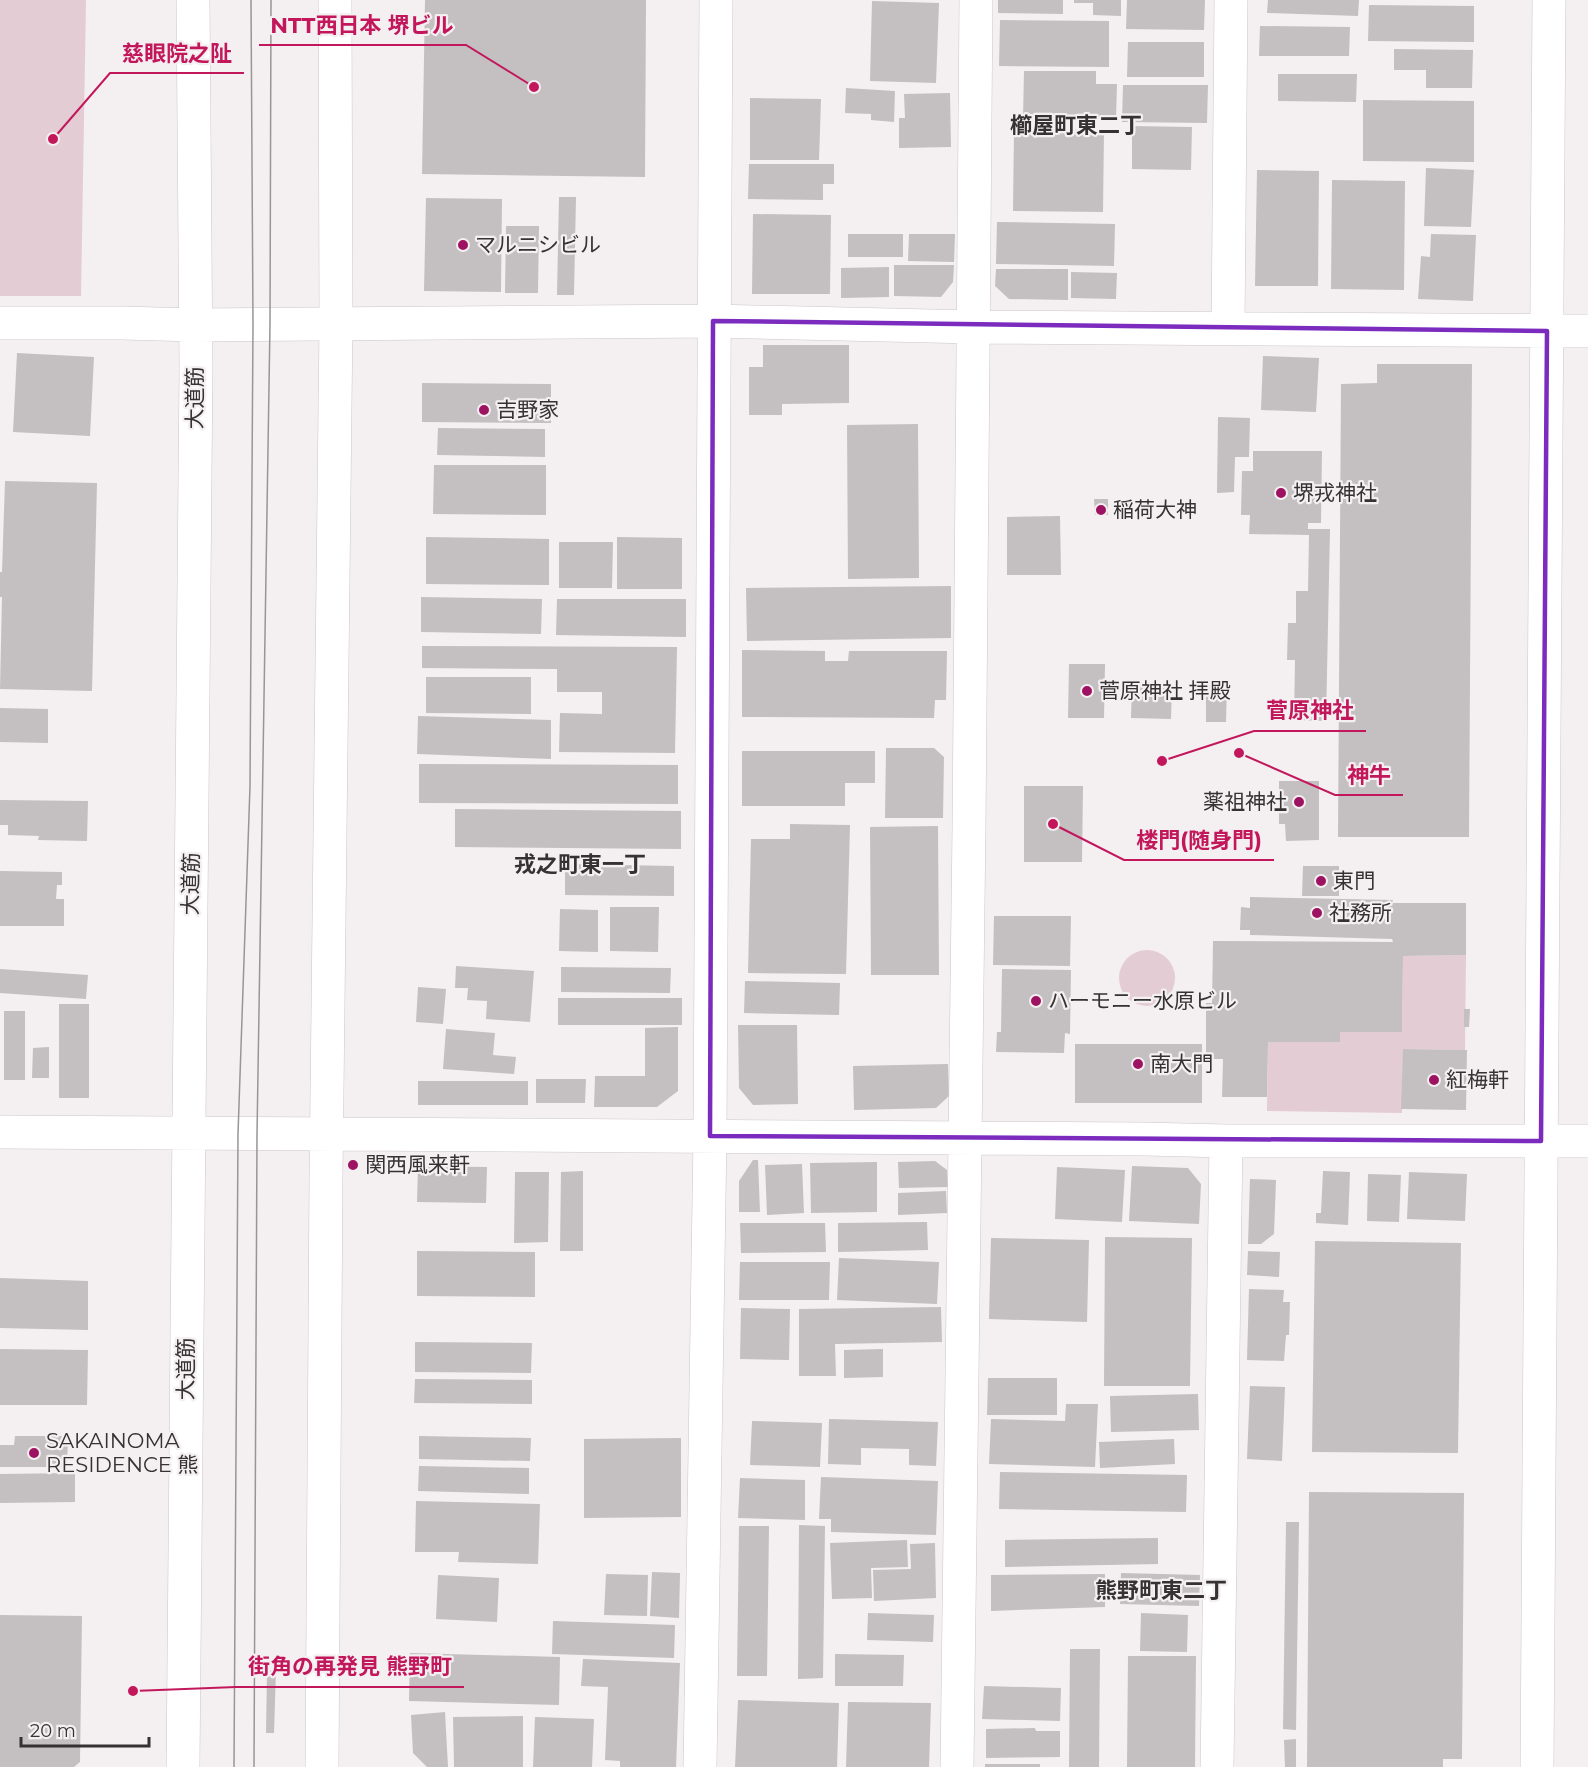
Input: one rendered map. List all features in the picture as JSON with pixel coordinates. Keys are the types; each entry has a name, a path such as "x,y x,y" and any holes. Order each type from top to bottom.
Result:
{"street":[{"name":"大道筋","path":"183,1767 196,325 193,0"},
{"path":"322,1767 336,324 335,0"},
{"path":"700,1767 710,1136 716,0"},
{"path":"957,1767 976,0"},
{"path":"1228,328 1231,0"},
{"path":"1537,1767 1549,0"},
{"path":"0,323 196,325 713,321 974,327 1588,331"},
{"path":"0,1132 1144,1138 1226,1141 1588,1141"},
{"path":"1217,1767 1226,1141"}],"highlighted area":[{"path":"713,321 1547,331 1541,1141 710,1136"}],"shaded area":[{"path":"0,0 86,0 81,296 0,296"},
{"path":"1147,950 1158,952 1167,958 1173,967 1175,978 1173,989 1167,998 1158,1004 1147,1006 1136,1004 1127,998 1121,989 1119,978 1121,967 1127,958 1136,952"},
{"path":"1466,955 1465,1050 1403,1049 1402,1113 1267,1111 1268,1042 1340,1042 1340,1032 1402,1032 1403,956"}],"building":[{"path":"425,0 646,0 645,177 422,174"},
{"path":"998,0 1063,0 1063,14 998,13"},
{"path":"1074,0 1121,0 1121,16 1093,15 1093,3 1074,3"},
{"path":"1127,0 1205,0 1204,30 1126,29"},
{"path":"1268,0 1359,0 1358,16 1267,13"},
{"path":"872,1 939,3 936,83 870,81"},
{"path":"1369,5 1474,6 1474,42 1368,41"},
{"path":"1000,20 1109,21 1109,67 999,66"},
{"path":"1260,26 1350,27 1349,56 1259,56"},
{"path":"1128,42 1204,42 1204,77 1127,77"},
{"path":"1394,49 1473,50 1472,88 1426,88 1426,70 1394,70"},
{"path":"1024,71 1096,71 1096,84 1117,84 1116,119 1023,118"},
{"path":"1278,74 1357,74 1356,102 1278,101"},
{"path":"1123,85 1208,85 1207,123 1122,122"},
{"path":"846,88 895,91 894,122 871,120 871,114 845,113"},
{"path":"950,93 951,147 899,148 899,118 905,118 904,94"},
{"path":"750,98 821,99 819,160 750,160"},
{"path":"1363,100 1474,101 1474,162 1363,161"},
{"path":"1132,126 1192,127 1191,170 1132,169"},
{"path":"1014,129 1104,130 1103,212 1013,211"},
{"path":"749,164 834,164 834,184 823,184 823,200 748,199"},
{"path":"1426,168 1474,170 1471,227 1424,226"},
{"path":"1257,170 1319,171 1318,286 1255,286"},
{"path":"1332,180 1405,181 1404,290 1331,289"},
{"path":"559,197 576,197 574,295 557,295"},
{"name":"マルニシビル","path":"426,198 502,199 501,292 424,291"},
{"path":"753,214 831,215 830,294 752,294"},
{"path":"997,222 1115,224 1114,266 996,264"},
{"path":"506,226 539,226 538,293 505,293"},
{"path":"848,234 903,234 903,257 848,257"},
{"path":"909,234 955,234 954,262 908,261"},
{"path":"1431,234 1476,235 1473,301 1418,299 1421,256 1430,257"},
{"path":"894,265 954,265 953,282 941,297 894,296"},
{"path":"889,267 889,297 841,298 841,268"},
{"path":"996,269 1068,269 1068,300 1009,299 995,286"},
{"path":"1071,272 1117,273 1116,299 1071,298"},
{"path":"763,345 849,345 849,403 782,404 782,415 749,415 749,367 763,367"},
{"path":"17,353 94,357 90,436 13,432"},
{"path":"1263,356 1319,358 1316,412 1261,410"},
{"path":"1377,364 1472,364 1469,837 1338,837 1341,384 1377,383"},
{"path":"422,383 551,384 551,423 422,422"},
{"path":"1218,417 1250,418 1249,457 1235,457 1234,492 1217,493"},
{"path":"918,424 919,578 848,579 847,425"},
{"path":"438,428 545,429 545,457 437,455"},
{"path":"1253,451 1322,451 1321,523 1308,523 1308,529 1330,529 1326,721 1294,720 1295,660 1287,660 1288,623 1296,623 1296,591 1308,591 1309,535 1249,534 1250,515 1241,515 1242,471 1253,471"},
{"path":"434,465 546,465 546,515 433,514"},
{"path":"5,481 97,483 92,691 0,689 2,597 0,597 0,572 2,572"},
{"path":"1094,499 1108,499 1108,515 1095,515"},
{"path":"1060,516 1061,575 1007,575 1007,517"},
{"path":"426,537 549,539 549,585 426,584"},
{"path":"617,537 682,538 682,589 617,589"},
{"path":"559,542 613,542 612,588 559,588"},
{"path":"951,586 951,638 747,641 746,588"},
{"path":"421,597 542,599 541,634 421,632"},
{"path":"557,599 686,599 686,637 556,635"},
{"path":"422,646 677,647 675,753 559,752 560,713 602,714 602,692 557,692 557,669 422,668"},
{"path":"742,650 825,651 825,661 848,661 849,651 947,651 946,700 935,700 934,718 742,717"},
{"name":"菅原神社 拝殿","path":"1069,664 1105,664 1104,718 1068,718"},
{"path":"426,677 531,677 531,714 426,713"},
{"path":"1206,684 1227,685 1226,722 1206,722"},
{"path":"1132,685 1172,686 1171,719 1131,718"},
{"path":"0,708 48,709 48,743 0,742"},
{"path":"418,716 551,720 551,759 417,754"},
{"path":"886,748 934,748 944,757 943,818 885,818"},
{"path":"742,751 875,751 875,783 845,783 845,806 742,806"},
{"path":"419,764 678,765 678,804 419,803"},
{"name":"薬祖神社","path":"1279,781 1319,781 1319,840 1286,841 1285,824 1279,824"},
{"path":"1024,786 1083,786 1082,862 1024,862"},
{"path":"0,800 88,801 87,841 38,840 39,836 8,835 8,825 0,825"},
{"path":"455,809 681,811 681,849 455,847"},
{"path":"790,824 850,825 846,974 748,973 751,839 790,839"},
{"path":"938,826 939,975 871,975 870,827"},
{"path":"565,864 674,866 674,896 565,895"},
{"name":"東門","path":"1303,866 1339,866 1339,896 1302,896"},
{"path":"0,871 62,872 62,885 57,885 56,899 64,899 64,926 0,926"},
{"path":"1250,897 1393,900 1392,903 1466,903 1466,955 1403,956 1402,1032 1340,1032 1340,1042 1268,1042 1267,1097 1222,1097 1223,1059 1206,1059 1206,1003 1212,1003 1213,941 1393,942 1392,939 1250,935 1250,930 1240,930 1241,907 1250,908"},
{"path":"610,907 659,907 658,952 610,951"},
{"path":"560,909 598,910 598,952 559,951"},
{"path":"994,916 1071,916 1070,966 993,965"},
{"path":"456,966 534,971 530,1022 486,1019 487,1001 467,1000 468,988 455,988"},
{"path":"561,967 671,968 670,993 561,992"},
{"path":"0,969 88,975 86,999 0,993"},
{"name":"ハーモニー水原ビル","path":"1002,969 1071,970 1070,1034 1065,1033 1064,1053 996,1052 997,1032 1001,1032"},
{"path":"745,981 840,983 839,1015 744,1013"},
{"path":"418,987 446,989 443,1024 416,1022"},
{"path":"558,998 682,998 682,1025 558,1025"},
{"path":"59,1004 89,1004 89,1098 59,1098"},
{"path":"1464,1009 1470,1009 1469,1027 1464,1027"},
{"path":"4,1011 25,1011 25,1080 4,1080"},
{"path":"738,1025 797,1025 798,1104 753,1105 739,1088"},
{"path":"678,1027 678,1091 657,1107 594,1107 595,1076 645,1076 645,1028"},
{"path":"446,1029 495,1033 493,1055 516,1057 514,1074 443,1069"},
{"name":"南大門","path":"1075,1044 1202,1044 1202,1103 1075,1103"},
{"path":"49,1047 49,1078 32,1078 33,1048"},
{"name":"紅梅軒","path":"1403,1049 1467,1050 1466,1110 1401,1109"},
{"path":"948,1064 949,1096 936,1108 854,1110 853,1066"},
{"path":"536,1079 586,1079 585,1103 536,1103"},
{"path":"418,1081 528,1081 528,1105 418,1105"},
{"path":"753,1160 758,1160 760,1212 739,1212 739,1181"},
{"path":"935,1161 947,1170 948,1187 899,1188 898,1162"},
{"path":"877,1162 877,1212 811,1213 810,1163"},
{"path":"802,1164 804,1213 767,1215 765,1165"},
{"path":"418,1166 487,1167 486,1203 417,1202"},
{"path":"1132,1166 1188,1168 1201,1184 1199,1224 1129,1221"},
{"path":"1057,1167 1125,1170 1122,1222 1055,1219"},
{"path":"583,1171 583,1251 560,1251 561,1172"},
{"path":"1323,1171 1350,1172 1348,1225 1316,1223 1316,1213 1321,1213"},
{"path":"515,1172 549,1172 548,1242 514,1243"},
{"path":"1409,1172 1467,1174 1465,1221 1407,1219"},
{"path":"1368,1174 1401,1175 1399,1222 1367,1221"},
{"path":"1250,1179 1276,1180 1274,1234 1261,1244 1248,1244"},
{"path":"946,1191 947,1213 898,1215 898,1193"},
{"path":"927,1222 928,1250 838,1252 838,1223"},
{"path":"740,1223 825,1223 826,1252 741,1253"},
{"path":"1105,1237 1192,1238 1190,1386 1104,1386"},
{"path":"991,1238 1089,1240 1087,1322 989,1319"},
{"path":"1315,1241 1461,1243 1458,1453 1312,1452"},
{"path":"417,1251 535,1252 535,1297 417,1296"},
{"path":"1248,1251 1280,1252 1279,1277 1247,1275"},
{"path":"839,1258 939,1262 937,1304 837,1300"},
{"path":"740,1262 830,1262 829,1300 739,1300"},
{"path":"0,1278 88,1281 88,1330 0,1328"},
{"path":"1249,1289 1284,1290 1283,1302 1290,1302 1289,1335 1286,1335 1284,1361 1247,1360"},
{"path":"941,1307 942,1342 835,1344 836,1376 799,1376 799,1309"},
{"path":"741,1308 790,1309 789,1360 740,1359"},
{"path":"415,1342 532,1343 531,1373 415,1372"},
{"path":"0,1349 88,1350 87,1405 0,1405"},
{"path":"883,1349 883,1377 844,1378 844,1350"},
{"path":"988,1378 1057,1378 1057,1415 987,1415"},
{"path":"415,1379 532,1380 532,1404 414,1403"},
{"path":"1250,1386 1285,1387 1282,1461 1247,1459"},
{"path":"1198,1394 1199,1430 1111,1432 1110,1396"},
{"path":"1066,1404 1098,1404 1095,1467 989,1464 991,1419 1065,1421"},
{"path":"829,1419 938,1422 936,1466 909,1465 909,1449 861,1448 861,1465 828,1464"},
{"path":"752,1421 822,1423 820,1467 750,1465"},
{"name":"SAKAINOMA RESIDENCE 熊","path":"15,1436 68,1436 67,1467 0,1467 0,1445 14,1445"},
{"path":"419,1436 531,1438 530,1461 419,1459"},
{"path":"681,1438 681,1517 584,1518 584,1439"},
{"path":"1174,1439 1175,1464 1100,1468 1099,1442"},
{"path":"419,1466 529,1468 529,1494 418,1491"},
{"path":"1000,1472 1187,1475 1186,1512 999,1509"},
{"path":"75,1473 75,1502 0,1503 0,1474"},
{"path":"821,1477 938,1481 936,1535 831,1532 831,1519 819,1519"},
{"path":"740,1478 805,1480 805,1520 738,1518"},
{"path":"1309,1492 1464,1493 1462,1759 1443,1759 1443,1767 1307,1767"},
{"path":"416,1501 540,1504 538,1564 458,1562 459,1552 415,1552"},
{"path":"1286,1522 1299,1522 1296,1730 1283,1729"},
{"path":"799,1525 825,1526 823,1678 798,1679"},
{"path":"739,1526 769,1526 767,1676 737,1676"},
{"path":"1158,1538 1158,1564 1005,1567 1005,1540"},
{"path":"907,1540 908,1567 871,1568 872,1598 832,1599 830,1543"},
{"path":"935,1543 936,1598 874,1601 873,1570 911,1569 910,1544"},
{"path":"652,1572 680,1573 679,1618 650,1616"},
{"path":"1121,1573 1200,1575 1199,1606 1120,1604"},
{"path":"606,1574 648,1575 647,1616 604,1615"},
{"path":"1105,1574 1105,1607 991,1611 991,1575"},
{"path":"438,1575 499,1578 497,1622 436,1619"},
{"path":"868,1613 934,1615 933,1642 867,1640"},
{"path":"1141,1613 1188,1615 1187,1652 1140,1651"},
{"path":"0,1615 82,1616 80,1762 74,1767 0,1767"},
{"path":"553,1621 675,1625 674,1658 552,1654"},
{"path":"1070,1649 1100,1649 1099,1767 1069,1767"},
{"path":"410,1653 560,1657 559,1705 409,1701"},
{"path":"835,1654 904,1655 903,1686 835,1686"},
{"path":"1128,1656 1196,1656 1195,1767 1127,1767"},
{"path":"583,1659 680,1663 676,1767 620,1767 620,1761 605,1760 608,1687 581,1686"},
{"path":"276,1670 274,1733 266,1733 267,1671"},
{"path":"984,1686 1061,1688 1060,1721 982,1719"},
{"path":"738,1700 839,1703 837,1767 735,1767"},
{"path":"848,1702 931,1703 929,1767 846,1767"},
{"path":"445,1712 448,1767 427,1767 413,1753 411,1715"},
{"path":"523,1716 523,1767 454,1767 453,1717"},
{"path":"535,1717 594,1719 592,1767 533,1767"},
{"path":"1035,1728 1036,1731 1060,1731 1060,1757 986,1758 986,1729"},
{"path":"1296,1739 1296,1767 1285,1767 1284,1740"},
{"path":"985,1764 1040,1764 1040,1767 985,1767"}],"tram line":[{"path":"234,1767 238,1134 250,786 253,324 251,0"},
{"path":"254,1767 257,1134 270,324 271,0"}],"place":[{"name":"NTT西日本 堺ビル","path":"534,87"},
{"name":"慈眼院之阯","path":"53,139"},
{"name":"マルニシビル","path":"463,245"},
{"name":"吉野家","path":"484,410"},
{"name":"堺戎神社","path":"1281,493"},
{"name":"稲荷大神","path":"1101,510"},
{"name":"菅原神社 拝殿","path":"1087,691"},
{"name":"神牛","path":"1239,753"},
{"name":"菅原神社","path":"1162,761"},
{"name":"薬祖神社","path":"1299,802"},
{"name":"楼門(随身門)","path":"1053,824"},
{"name":"東門","path":"1321,881"},
{"name":"社務所","path":"1317,913"},
{"name":"ハーモニー水原ビル","path":"1036,1001"},
{"name":"南大門","path":"1138,1064"},
{"name":"紅梅軒","path":"1434,1080"},
{"name":"関西風来軒","path":"353,1165"},
{"name":"SAKAINOMA RESIDENCE 熊","path":"34,1453"},
{"name":"街角の再発見 熊野町","path":"133,1691"}],"district":[{"name":"櫛屋町東二丁","path":"1076,125"},
{"name":"戎之町東一丁","path":"580,864"},
{"name":"熊野町東二丁","path":"1161,1590"}]}
